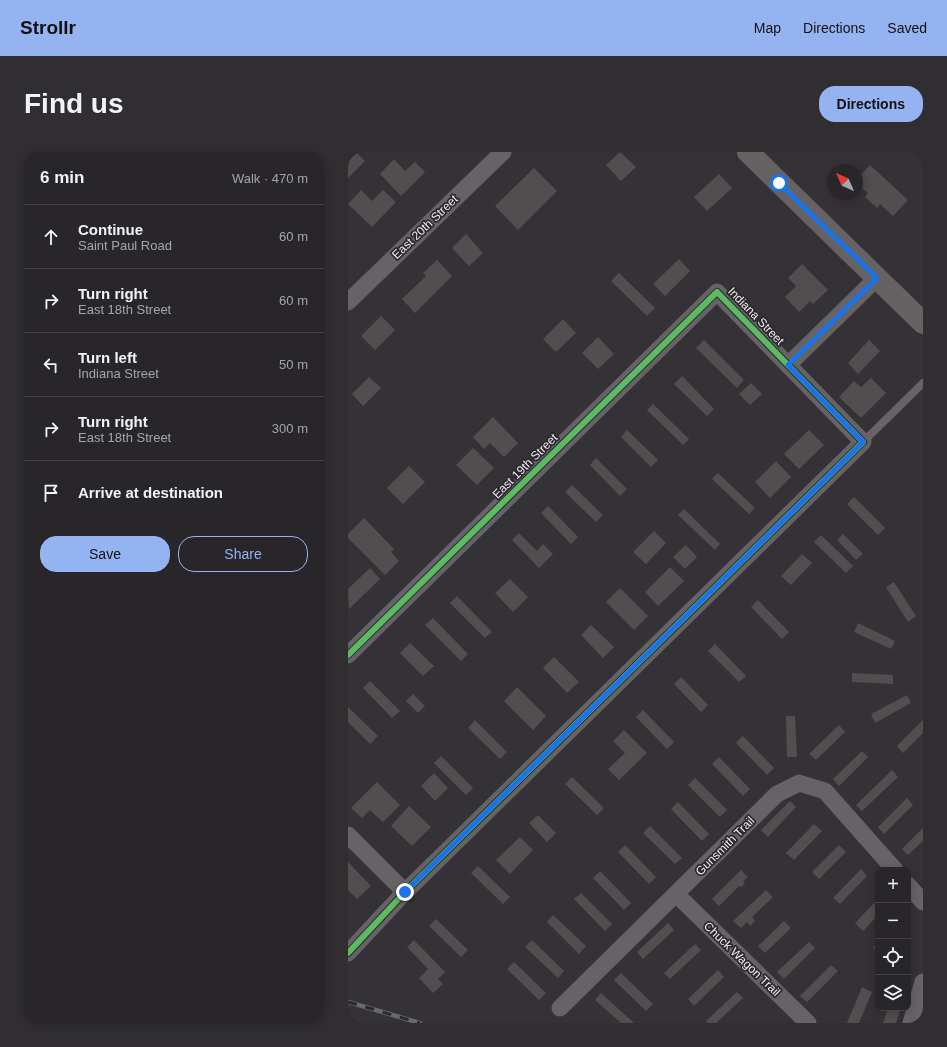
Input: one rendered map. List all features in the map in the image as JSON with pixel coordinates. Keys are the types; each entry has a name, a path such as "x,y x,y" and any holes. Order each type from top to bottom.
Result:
{"main road":[{"path":"748,152 923,323"}],"street":[{"name":"East 20th Street","path":"348,302 502,152"},
{"path":"788,365 877,278"},
{"name":"Indiana Street","path":"717,292 863,442"},
{"name":"East 19th Street","path":"348,655 717,292"},
{"path":"348,953 405,892 863,442"},
{"name":"Gunsmith Trail","path":"560,1008 777,794 799,783 826,791 892,867"},
{"path":"348,835 405,892"},
{"path":"911,888 923,902"},
{"name":"Chuck Wagon Trail","path":"676,894 808,1023"},
{"path":"911,1023 923,982"}],"lane":[{"path":"863,442 923,383"}],"building":[{"path":"348,152 356,152 365,161 348,178"},
{"path":"620,152 636,167 621,181 606,165"},
{"path":"394,159 405,171 415,162 425,172 401,196 380,174"},
{"path":"870,165 908,200 893,216 880,204 877,208 865,197 868,193 863,188 863,173"},
{"path":"534,168 557,191 518,230 495,206"},
{"path":"719,174 732,188 707,211 694,197"},
{"path":"361,190 372,201 383,190 396,202 372,227 348,204"},
{"path":"466,234 483,253 469,266 452,248"},
{"path":"679,259 690,271 665,296 653,284"},
{"path":"437,260 452,276 415,313 402,299 426,276 423,273"},
{"path":"802,264 828,290 813,304 810,301 799,312 785,297 796,286 788,278"},
{"path":"619,273 655,308 647,316 611,281"},
{"path":"381,316 395,330 375,350 361,336"},
{"path":"563,319 576,333 556,352 543,339"},
{"path":"598,337 614,354 598,369 582,353"},
{"path":"704,340 744,380 737,388 696,348"},
{"path":"869,340 880,351 858,374 848,363"},
{"path":"682,376 714,409 707,416 674,384"},
{"path":"369,377 381,388 363,406 352,394"},
{"path":"871,378 886,393 861,418 839,397 854,381 861,387"},
{"path":"751,383 762,394 750,405 739,394"},
{"path":"653,404 689,439 683,445 647,410"},
{"path":"493,417 518,443 504,457 490,443 484,449 473,437"},
{"path":"627,430 658,460 651,467 621,437"},
{"path":"809,430 824,445 799,469 784,454"},
{"path":"473,448 494,468 477,485 456,465"},
{"path":"596,458 627,489 620,496 590,465"},
{"path":"776,461 791,477 770,498 755,482"},
{"path":"409,466 425,482 403,504 387,488"},
{"path":"718,473 755,508 749,514 712,479"},
{"path":"572,485 603,515 596,522 565,492"},
{"path":"854,497 885,528 878,535 847,504"},
{"path":"548,506 578,537 571,544 541,513"},
{"path":"684,509 720,544 715,550 678,515"},
{"path":"364,518 394,549 391,552 399,561 385,575 348,538 348,534"},
{"path":"654,531 666,543 646,564 633,552"},
{"path":"519,533 537,551 543,544 553,554 539,568 512,540"},
{"path":"843,534 863,554 856,560 837,540"},
{"path":"821,535 853,566 846,573 814,542"},
{"path":"686,545 697,557 685,569 673,557"},
{"path":"802,554 812,563 791,585 781,576"},
{"path":"670,567 684,581 658,606 645,592"},
{"path":"370,568 380,579 349,609 348,589"},
{"path":"510,579 528,597 513,612 495,593"},
{"path":"894,582 916,616 908,622 886,587"},
{"path":"620,588 648,616 634,630 606,602"},
{"path":"457,596 492,632 485,638 450,603"},
{"path":"758,600 789,632 782,639 751,607"},
{"path":"433,618 468,654 461,661 425,625"},
{"path":"858,623 895,641 891,649 854,632"},
{"path":"591,625 614,647 603,658 581,635"},
{"path":"410,643 434,666 423,676 400,653"},
{"path":"715,644 746,676 739,682 708,651"},
{"path":"554,657 579,682 567,693 543,668"},
{"path":"852,673 893,675 893,684 852,682"},
{"path":"681,677 708,705 701,712 674,684"},
{"path":"370,681 400,711 392,718 363,688"},
{"path":"517,687 546,716 533,730 504,701"},
{"path":"413,694 425,706 418,713 406,701"},
{"path":"907,695 911,703 875,723 871,714"},
{"path":"348,707 378,736 370,744 348,722"},
{"path":"643,710 674,742 667,749 636,717"},
{"path":"786,716 795,716 797,757 787,757"},
{"path":"475,720 507,752 500,759 468,728"},
{"path":"923,720 923,733 903,753 897,746"},
{"path":"839,725 845,732 816,760 809,754"},
{"path":"624,730 647,753 619,780 608,769 625,753 613,741"},
{"path":"743,736 774,768 767,775 736,743"},
{"path":"862,751 868,757 839,786 833,779"},
{"path":"441,756 473,788 466,795 434,763"},
{"path":"719,757 750,789 743,796 712,764"},
{"path":"892,770 898,777 862,811 856,805"},
{"path":"434,773 448,788 435,801 421,786"},
{"path":"572,777 604,808 597,815 565,784"},
{"path":"695,778 727,810 720,817 688,785"},
{"path":"377,782 400,805 383,822 370,810 362,818 351,808"},
{"path":"907,798 913,805 884,834 878,827"},
{"path":"790,801 796,807 768,837 761,830"},
{"path":"678,802 709,834 702,841 671,809"},
{"path":"409,806 431,827 412,846 391,826"},
{"path":"538,815 556,833 547,842 529,823"},
{"path":"814,824 822,831 794,860 786,853"},
{"path":"650,826 682,858 675,864 643,833"},
{"path":"923,828 923,841 908,855 902,849"},
{"path":"520,837 533,850 510,874 496,860"},
{"path":"625,845 656,877 649,884 618,852"},
{"path":"839,845 846,852 819,879 812,872"},
{"path":"348,862 371,886 357,899 348,890"},
{"path":"478,866 510,897 503,904 471,873"},
{"path":"861,869 867,876 840,904 833,898"},
{"path":"741,870 748,877 743,881 745,883 741,887 739,886 719,906 712,899"},
{"path":"600,871 631,903 624,910 593,878"},
{"path":"766,890 773,897 752,917 755,921 750,926 747,922 741,928 733,921"},
{"path":"581,893 612,924 605,931 574,899"},
{"path":"875,902 875,918 863,931 855,923"},
{"path":"553,915 586,946 579,954 547,922"},
{"path":"436,919 468,950 461,957 429,926"},
{"path":"784,921 791,928 765,953 758,946"},
{"path":"668,923 674,930 643,959 637,952"},
{"path":"414,940 445,972 438,979 443,984 433,993 419,978 428,969 407,947"},
{"path":"532,940 564,971 558,978 525,947"},
{"path":"809,942 815,948 784,979 777,972"},
{"path":"695,944 701,950 670,979 664,973"},
{"path":"514,962 546,993 539,1000 507,969"},
{"path":"831,965 838,971 807,1002 800,996"},
{"path":"718,970 724,977 694,1006 688,999"},
{"path":"621,973 653,1004 646,1011 614,980"},
{"path":"862,987 872,992 859,1023 847,1023"},
{"path":"737,992 743,998 716,1023 708,1023 706,1021"},
{"path":"601,993 634,1023 621,1023 595,1000"},
{"path":"887,1011 900,1011 896,1023 883,1023"}],"railway":[{"path":"348,1002 420,1023"}],"cycle path":[{"path":"348,655 717,292 863,442 405,892 348,953"}],"route":[{"path":"405,892 863,442 788,365 877,278 779,183"}]}
